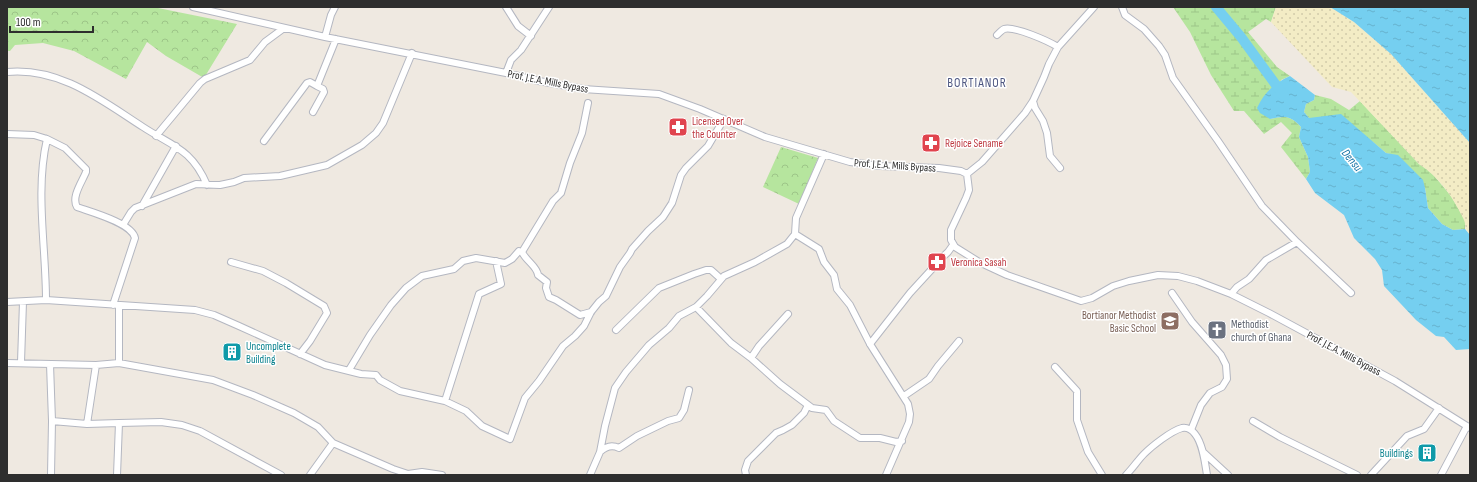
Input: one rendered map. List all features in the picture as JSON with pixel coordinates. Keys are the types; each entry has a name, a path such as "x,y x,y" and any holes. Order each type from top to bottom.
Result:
{"street":[{"name":"Prof. J.E.A. Mills Bypass","path":"193,7 325,37 412,53 538,81 583,89 659,94 700,109 764,137 850,162 880,166 939,168 961,171 967,174"},
{"path":"325,37 331,15 336,7"},
{"path":"506,7 518,26 530,36"},
{"path":"506,73 511,60 530,36 549,7"},
{"path":"870,344 910,293 953,245 951,230 969,190 967,174 982,162 1011,130 1033,101 1058,47 1094,7"},
{"path":"1122,7 1125,15 1144,29 1159,46 1165,55 1172,78 1218,141 1262,206 1297,242 1351,293"},
{"path":"156,136 200,83 250,60 265,42 284,28"},
{"path":"997,35 1004,29 1012,29 1047,40 1058,47"},
{"path":"317,86 336,39"},
{"path":"123,225 131,212 184,188 196,184 220,185 244,178 280,176 302,171 327,164 362,145 376,133 382,123 412,53"},
{"path":"7,72 22,71 51,76 84,89 156,136 176,146 194,161 203,174 207,185"},
{"path":"264,141 307,83 310,82 323,89 324,92 314,112"},
{"path":"1033,101 1047,133 1050,156 1060,168"},
{"path":"349,370 391,305 406,288 422,276 454,269 464,261 476,258 505,263 512,259 519,251 522,252 553,201 561,193 570,163 582,133 588,103"},
{"path":"7,302 46,300 116,306 195,310 214,315 266,337 324,365 361,374 376,375 380,380 400,391 445,401 466,411 482,426 510,439 524,398 539,381 563,346 584,326 591,312 606,296 620,267 632,249 663,217 672,203 681,175 708,146 724,119"},
{"path":"7,134 34,135 47,139 64,148 86,169 76,194 75,201 77,207 123,225 133,232 135,238 116,306 119,363"},
{"path":"46,300 41,190 43,156 47,139"},
{"path":"142,206 176,146"},
{"path":"599,475 591,473 600,452 615,388 626,372 649,345 669,328 679,316 696,307 721,279 733,271 755,262 787,244 795,234 796,218 824,154"},
{"path":"795,234 819,249 824,262 834,275 837,289 852,308 870,344 908,404 910,414 909,422 902,442 886,475"},
{"path":"1231,294 1237,287 1249,279 1266,260 1297,242"},
{"name":"Prof. J.E.A. Mills Bypass","path":"953,245 957,250 1007,275 1081,301 1092,298 1123,282 1158,275 1188,278 1231,294 1269,313 1395,381 1469,427"},
{"path":"522,252 525,258 537,271 538,275 547,282 546,288 549,297 580,315 591,312"},
{"path":"445,401 479,294 501,284 496,261"},
{"path":"231,262 263,271 306,294 326,308 327,313 310,341 300,354"},
{"path":"616,330 654,292 663,286 706,270 711,270 721,279"},
{"path":"1172,293 1192,322 1221,355 1226,365 1226,379 1222,387 1210,393 1201,405 1191,430"},
{"path":"21,362 23,302"},
{"path":"696,307 731,343 808,406 826,410 834,421 860,438 880,438 902,442"},
{"path":"751,358 759,346 788,314"},
{"path":"904,396 929,379 959,341"},
{"path":"7,363 21,362 96,365 119,363 213,380 253,395 294,413 318,427 333,443 393,469 408,474 422,472 442,475"},
{"path":"50,364 52,421 51,475"},
{"path":"87,424 96,365"},
{"path":"1055,368 1077,391 1076,420 1088,452 1102,475"},
{"path":"600,452 606,447 615,446 618,448 628,441 668,421 679,418 684,410 689,390"},
{"path":"746,475 745,470 748,461 776,433 792,424 804,413 808,406"},
{"path":"1371,475 1407,436 1424,428 1439,408"},
{"path":"52,421 87,424 161,422 182,425 200,431 281,475"},
{"path":"1253,421 1280,437 1357,475"},
{"path":"117,475 118,423"},
{"path":"1441,475 1469,427"},
{"path":"1126,475 1144,454 1164,438 1183,428 1187,428 1196,434 1202,451 1207,475"},
{"path":"310,475 333,443"},
{"path":"1202,451 1228,475"}],"green space":[{"path":"7,7 153,7 237,24 204,78 166,56 147,42 126,79 74,51 43,43 15,45 10,51 7,51"},
{"path":"1173,7 1276,7 1271,22 1266,19 1248,32 1277,67 1290,76 1281,80 1270,119 1287,117 1294,120 1301,127 1299,137 1308,157 1310,172 1306,179 1281,147 1292,133 1281,122 1264,134 1244,111 1234,111 1211,75 1190,32"},
{"path":"1315,95 1331,99 1349,110 1360,101 1419,164 1431,172 1451,196 1465,220 1465,229 1453,230 1442,224 1428,208 1425,188 1398,156 1386,153 1373,142 1309,118 1304,112 1306,104 1314,100"},
{"path":"781,147 818,158 799,204 763,187"}],"sand":[{"path":"1276,7 1330,7 1354,22 1391,54 1470,143 1470,235 1455,203 1439,181 1419,164 1351,92 1332,87 1271,22"}],"water":[{"path":"1330,7 1470,7 1470,143 1391,54 1354,22"},
{"path":"1290,76 1315,95 1314,100 1306,104 1304,112 1309,118 1341,114 1386,153 1398,155 1423,180 1428,208 1442,224 1453,230 1465,229 1470,235 1470,349 1456,350 1444,337 1436,336 1416,320 1384,286 1382,270 1375,259 1354,238 1344,215 1315,193 1306,179 1310,172 1308,157 1299,137 1301,127 1290,118 1280,117 1270,119 1260,113 1257,108 1266,93 1274,85"}],"waterway":[{"name":"Densu","path":"1216,7 1241,37 1284,96"}],"place":[{"name":"Licensed Over the Counter","path":"678,127"},
{"name":"Rejoice Sename","path":"931,143"},
{"name":"Veronica Sasah","path":"937,262"},
{"name":"Bortianor Methodist Basic School","path":"1170,321"},
{"name":"Methodist church of Ghana","path":"1217,330"},
{"name":"Uncomplete Building","path":"232,352"},
{"name":"Buildings","path":"1427,453"}],"district":[{"name":"BORTIANOR","path":"977,82"}]}
